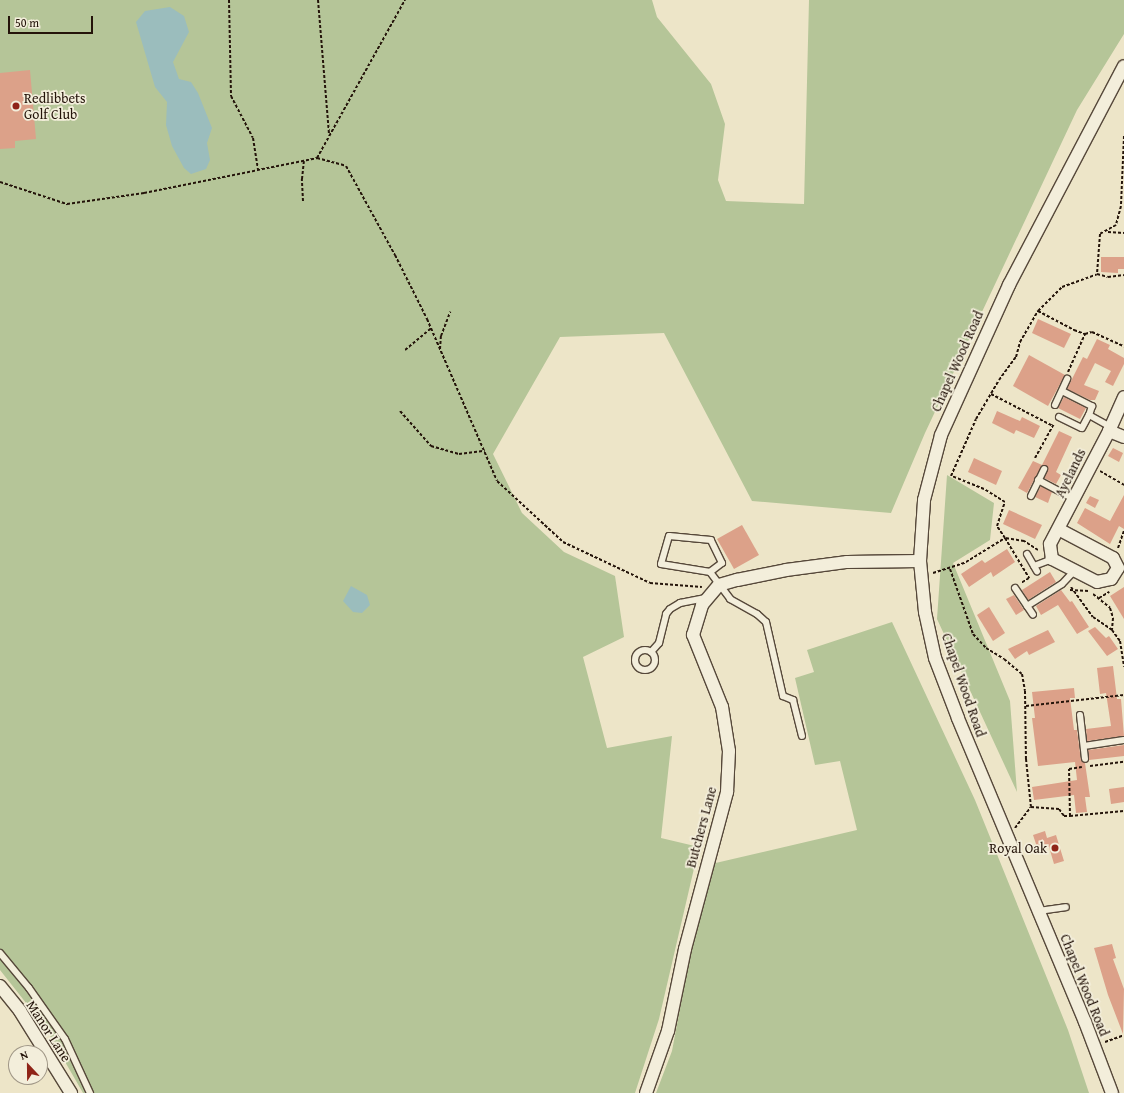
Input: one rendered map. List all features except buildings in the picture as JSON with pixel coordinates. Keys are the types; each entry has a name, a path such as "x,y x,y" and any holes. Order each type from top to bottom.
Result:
{"street":[{"name":"Chapel Wood Road","path":"1112,1093 935,658 920,576 920,561 924,500 941,435 1008,285 1124,66"},
{"name":"Ayelands","path":"1052,559 1050,544 1060,530 1090,465 1110,429 1124,397"},
{"path":"1110,429 1124,437"},
{"path":"1052,559 1097,582 1111,579 1118,565 1060,530"},
{"path":"714,591 786,570 847,562 920,561"},
{"name":"Butchers Lane","path":"646,1093 668,1031 685,949 727,792 729,751 722,707 692,635 697,616 714,591"},
{"name":"Manor Lane","path":"0,986 20,1011 71,1093"}],"lane":[{"path":"1055,405 1067,379"},
{"path":"1058,416 1082,428 1092,406 1062,391"},
{"path":"1089,415 1110,429"},
{"path":"1031,496 1044,469"},
{"path":"1038,480 1074,498"},
{"path":"669,536 712,540 722,563 710,572 661,564 669,536"},
{"path":"1027,554 1036,569 1052,559"},
{"path":"1027,606 1062,584 1074,570"},
{"path":"710,572 714,591"},
{"path":"1015,588 1033,615"},
{"path":"651,652 659,643 666,614 680,602 714,591 757,614 766,622 784,696 793,700 802,736"},
{"path":"1080,715 1085,759"},
{"path":"1084,746 1124,740"},
{"path":"1038,911 1066,907"},
{"path":"0,953 29,988 65,1039 90,1093"}],"path":[{"path":"229,0 231,96 253,138 258,170"},
{"path":"318,0 329,136"},
{"path":"317,158 350,102 405,0"},
{"path":"1107,232 1116,225 1123,206 1124,136"},
{"path":"0,182 67,204 144,193 317,158 346,166 395,254 431,328 498,481 563,542 650,583 714,591"},
{"path":"303,201 302,179 304,161"},
{"path":"1097,274 1100,234 1107,232 1124,233"},
{"path":"1015,588 1030,578 997,526 1005,502 984,489 951,476 991,394 1016,357 1020,342 1038,311 1062,287 1097,274 1108,277 1124,275"},
{"path":"1038,311 1085,334 1092,332 1124,346"},
{"path":"440,349 441,336 450,312"},
{"path":"405,350 431,328"},
{"path":"1067,379 1085,334"},
{"path":"991,394 1053,426"},
{"path":"400,411 431,446 459,454 485,451"},
{"path":"1035,458 1058,416"},
{"path":"1090,465 1124,485"},
{"path":"1118,565 1124,531"},
{"path":"920,576 950,569 966,562 1004,538"},
{"path":"950,569 973,634 986,648 1004,659 1022,674 1026,706 1026,759 1032,807 1008,837"},
{"path":"1070,590 1074,570"},
{"path":"1070,590 1093,617 1112,630 1120,642 1123,651 1124,667"},
{"path":"1070,590 1090,592 1102,600 1110,608 1113,618 1112,630"},
{"path":"1026,706 1124,695"},
{"path":"1070,816 1069,768 1124,762"},
{"path":"1032,807 1059,809 1064,816 1124,811"},
{"path":"1094,1046 1124,1035"}],"green space":[{"name":"Redlibbets Golf Club","path":"0,0 652,0 657,17 711,84 725,124 718,180 726,201 804,204 809,0 1124,0 1124,34 1077,110 925,433 891,513 752,501 664,333 560,337 493,454 522,513 564,552 615,576 624,637 583,657 607,748 672,736 661,838 699,847 659,1019 635,1093 83,1093 45,1027 0,970"},
{"path":"947,475 994,503 990,540 953,563 1010,701 1017,792 937,619"},
{"path":"892,622 975,800 1068,1030 1089,1093 656,1093 672,1051 707,865 857,830 840,761 815,765 795,678 814,672 807,650"}],"water":[{"path":"170,7 184,16 189,32 173,62 179,79 191,82 198,93 212,128 207,143 210,160 206,169 191,174 184,168 172,146 166,125 167,102 155,87 136,22 145,11"},
{"path":"351,586 367,595 370,605 362,613 353,612 343,601"}],"place":[{"name":"Redlibbets Golf Club","path":"16,106"},
{"name":"Royal Oak","path":"1055,848"}]}
